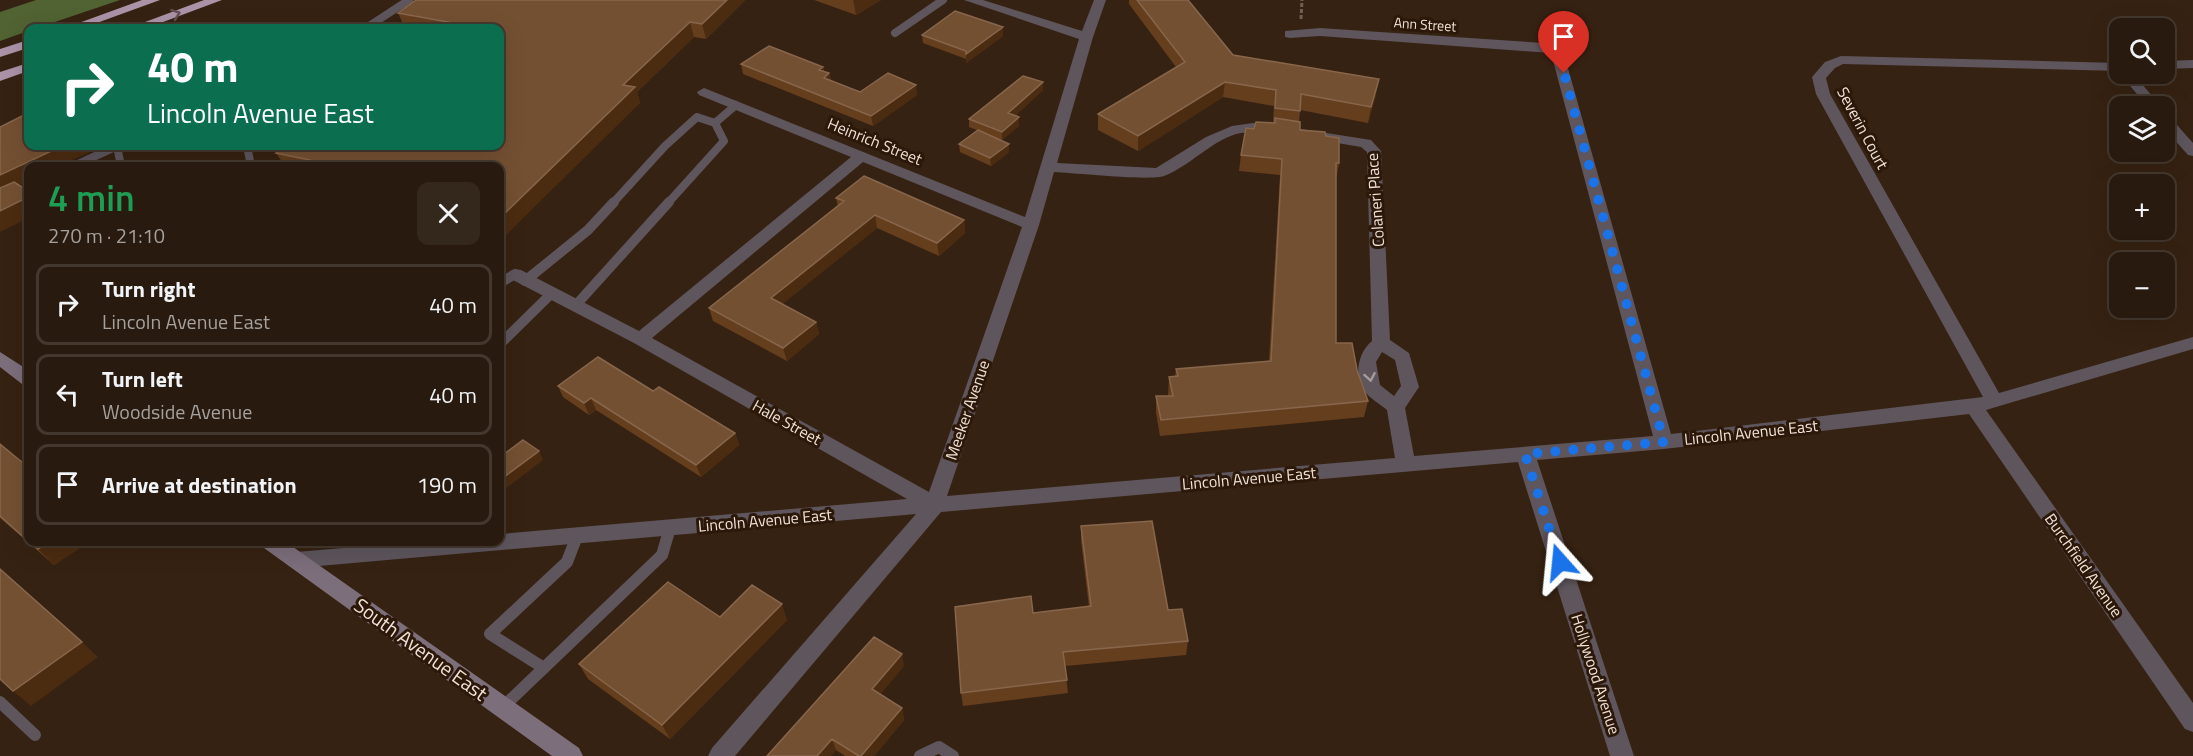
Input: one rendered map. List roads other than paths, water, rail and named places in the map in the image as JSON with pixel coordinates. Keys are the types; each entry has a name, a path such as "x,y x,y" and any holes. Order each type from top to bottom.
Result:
{"highway":[{"path":"84,24 154,0"},
{"path":"147,24 216,0"},
{"path":"0,53 24,45"},
{"path":"0,77 24,68"}],"main road":[{"path":"0,358 24,376"},
{"name":"South Avenue East","path":"277,546 571,756"}],"street":[{"path":"970,0 1086,37"},
{"name":"Meeker Avenue","path":"720,756 934,505 1031,225 1046,167 1086,37 1100,0"},
{"name":"Ann Street","path":"1290,34 1320,32 1544,47 1557,50 1664,442"},
{"name":"Severin Court","path":"1994,400 1823,94 1819,76 1830,65 1841,60 2109,67"},
{"path":"2175,65 2193,64"},
{"path":"2135,84 2145,96"},
{"name":"Heinrich Street","path":"704,92 862,154 1031,225"},
{"name":"Colaneri Place","path":"1046,167 1158,173 1175,166 1221,132 1239,127 1278,129 1365,142 1374,151 1382,343"},
{"path":"2175,132 2193,152"},
{"path":"640,339 862,154"},
{"name":"Hale Street","path":"513,279 576,305 640,339 934,505"},
{"path":"1396,406 1410,387 1403,357 1382,343 1370,351 1366,358 1372,388 1396,406 1406,465"},
{"name":"Lincoln Avenue East","path":"504,542 1664,442 1974,407 2193,343"},
{"name":"Burchfield Avenue","path":"1974,407 2193,722"},
{"name":"Hollywood Avenue","path":"1525,454 1622,756"},
{"name":"Lincoln Avenue East","path":"296,560 460,546"}],"lane":[{"path":"372,24 409,0"},
{"path":"895,33 943,0"},
{"path":"716,123 736,105"},
{"path":"513,279 588,230 665,146 697,117 716,123 724,141 576,305"},
{"path":"83,162 108,150"},
{"path":"504,340 551,294"},
{"path":"503,707 662,555 670,528"},
{"path":"544,668 490,634 567,562 577,536"},
{"path":"0,702 35,735"},
{"path":"920,756 939,747 953,756"}]}
